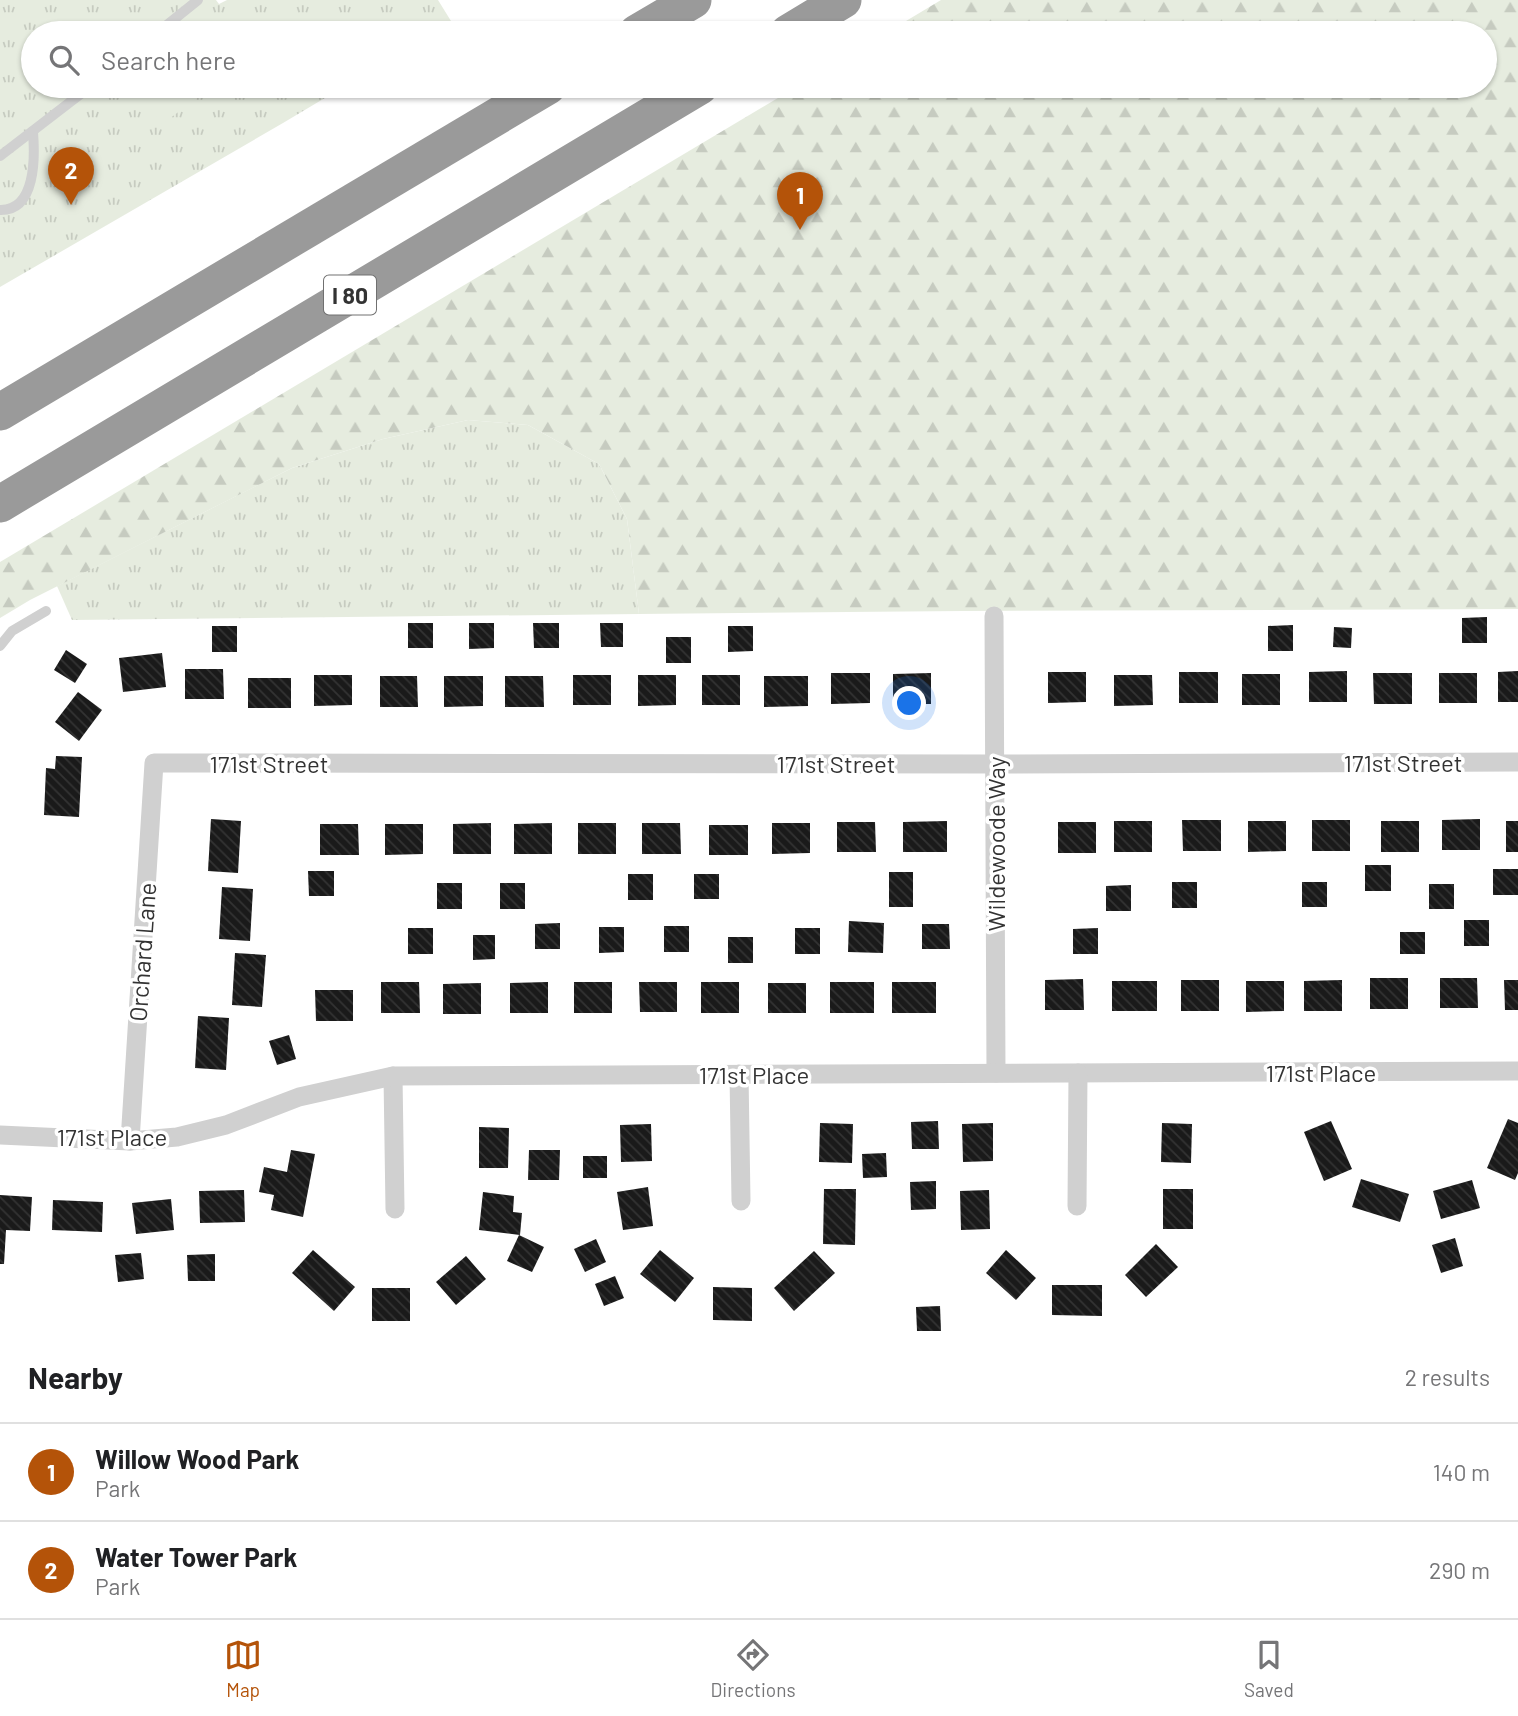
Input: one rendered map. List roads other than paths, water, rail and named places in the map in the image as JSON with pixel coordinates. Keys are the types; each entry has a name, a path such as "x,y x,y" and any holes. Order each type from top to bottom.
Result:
{"highway":[{"path":"657,21 693,0"},
{"path":"808,21 843,0"},
{"path":"0,412 528,98"},
{"name":"I 80","path":"0,504 680,98"}],"street":[{"name":"Wildewoode Way","path":"993,616 996,1073"},
{"name":"171st Street","path":"154,763 1518,762"},
{"name":"Orchard Lane","path":"131,1141 154,763"},
{"name":"171st Place","path":"0,1135 131,1141 177,1137 226,1125 299,1097 393,1076 1518,1071"},
{"path":"1077,1206 1079,1073"},
{"path":"739,1074 741,1201"},
{"path":"393,1076 395,1209"}],"lane":[{"path":"172,21 198,0"},
{"path":"0,156 76,98"},
{"path":"0,210 16,206 32,182 33,132"},
{"path":"0,646 12,631 46,611"}],"place":[{"name":"Water Tower Park","path":"71,205"},
{"name":"Willow Wood Park","path":"800,230"}]}
